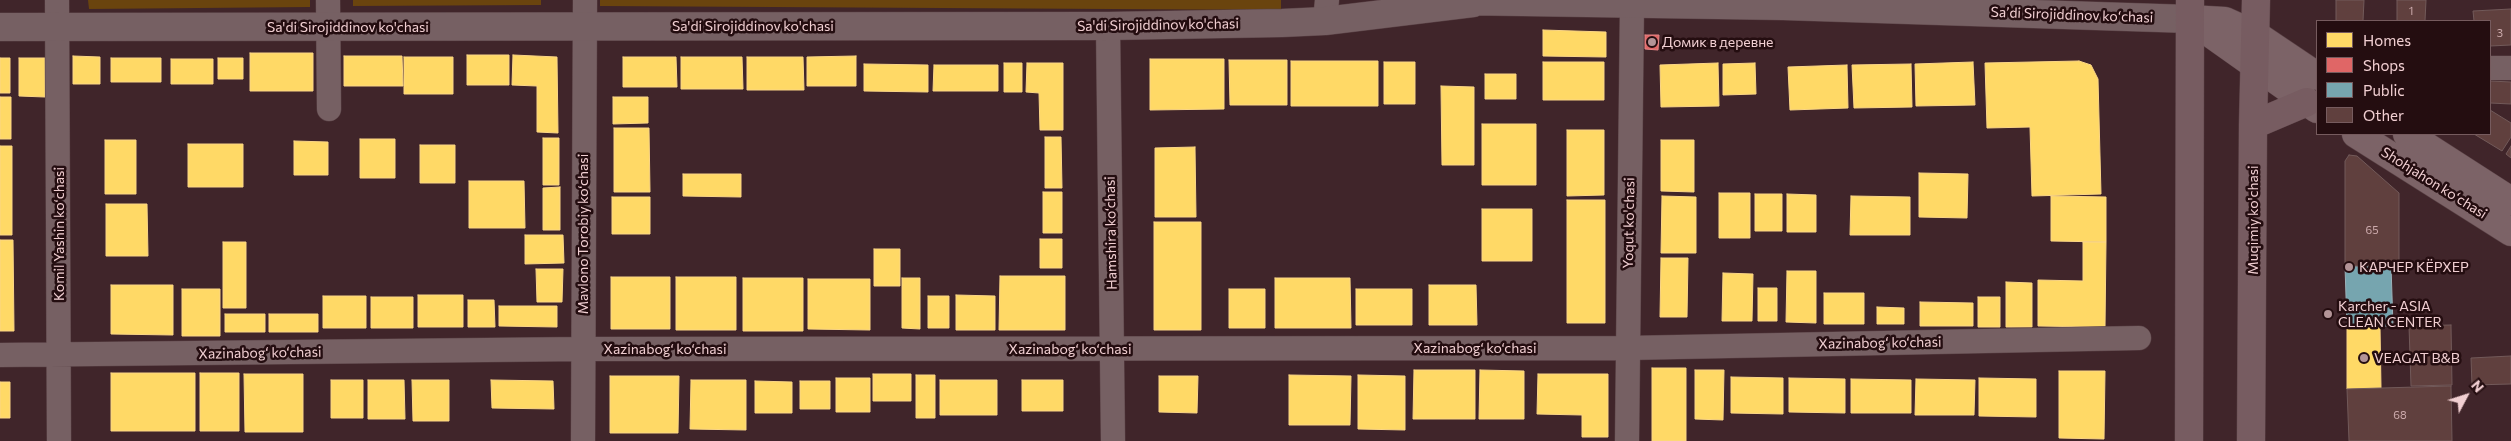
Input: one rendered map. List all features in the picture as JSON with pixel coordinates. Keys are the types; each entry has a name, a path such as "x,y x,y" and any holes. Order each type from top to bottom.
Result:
{"main road":[{"path":"2225,21 2256,2"},
{"name":"Muqimiy ko'chasi","path":"2251,441 2253,125 2256,66 2256,2"},
{"path":"2190,10 2225,21 2256,35 2316,75"},
{"path":"2190,10 2256,66 2312,106"},
{"path":"2189,441 2190,10"},
{"path":"2253,125 2312,106"},
{"name":"Shohjahon koʻchasi","path":"2358,135 2511,232"},
{"name":"Shohjahon koʻchasi","path":"2409,135 2511,201"}],"street":[{"name":"Komil Yashin koʻchasi","path":"57,0 59,441"},
{"path":"328,0 329,109"},
{"path":"1443,0 1474,3"},
{"name":"Sa'di Sirojiddinov ko'chasi","path":"0,27 328,27 585,13 1108,26 1326,10 1474,3"},
{"name":"Saʼdi Sirojiddinov koʻchasi","path":"1474,3 2190,10"},
{"name":"Yoqut ko'chasi","path":"1626,441 1632,4"},
{"name":"Mavlono Torobiy ko‘chasi","path":"583,441 585,13"},
{"name":"Hamshira ko‘chasi","path":"1108,26 1112,441"},
{"path":"2491,68 2511,68"},
{"name":"Xazinabog‘ ko‘chasi","path":"0,355 60,356 583,349 1627,348 2139,338"}],"shaded area":[{"path":"88,0 310,0 310,7 89,9"},
{"path":"353,0 541,0 541,5 353,6"},
{"path":"600,0 1281,0 1281,10 600,6"}],"building: Homes":[{"path":"1543,30 1606,32 1606,57 1543,56"},
{"path":"250,53 313,53 313,91 250,91"},
{"path":"467,55 509,55 509,85 467,85"},
{"path":"513,55 557,57 558,133 537,132 537,86 512,85"},
{"path":"73,56 100,57 100,84 73,84"},
{"path":"344,56 402,56 403,86 344,86"},
{"path":"856,56 856,86 807,86 807,57"},
{"path":"404,57 453,57 453,94 404,94"},
{"path":"623,57 676,57 677,87 623,87"},
{"path":"681,57 742,57 743,89 681,89"},
{"path":"747,57 803,57 804,90 747,90"},
{"path":"0,58 10,58 10,93 0,93"},
{"path":"19,58 45,58 45,97 19,96"},
{"path":"111,58 161,58 161,82 111,82"},
{"path":"218,58 243,58 243,79 218,79"},
{"path":"171,59 213,59 213,84 171,84"},
{"path":"1150,59 1224,59 1224,109 1150,110"},
{"path":"1229,60 1287,60 1287,105 1230,105"},
{"path":"1291,61 1378,61 1378,106 1291,106"},
{"path":"2079,61 2091,65 2098,79 2101,194 2032,196 2030,127 1987,128 1985,63"},
{"path":"1384,62 1415,62 1415,104 1384,104"},
{"path":"1543,62 1604,62 1604,100 1543,100"},
{"path":"1973,62 1975,105 1916,106 1915,64"},
{"path":"1004,63 1022,63 1022,92 1004,92"},
{"path":"1027,63 1063,63 1063,130 1040,130 1039,93 1026,92"},
{"path":"1718,63 1719,106 1661,107 1660,65"},
{"path":"1755,63 1756,94 1723,95 1723,64"},
{"path":"864,64 928,65 928,92 864,91"},
{"path":"1911,64 1912,107 1854,108 1852,65"},
{"path":"934,65 998,65 998,91 933,91"},
{"path":"1847,65 1848,108 1790,110 1788,67"},
{"path":"1485,74 1516,74 1516,99 1485,99"},
{"path":"1441,86 1474,87 1474,165 1442,165"},
{"path":"0,97 11,97 11,139 0,139"},
{"path":"613,97 648,97 648,123 613,124"},
{"path":"1482,124 1536,124 1536,185 1482,185"},
{"path":"614,128 649,128 650,192 614,192"},
{"path":"1567,130 1604,130 1604,195 1567,196"},
{"path":"1045,137 1061,137 1062,188 1045,188"},
{"path":"543,138 559,138 559,185 543,185"},
{"path":"360,139 395,139 395,178 360,178"},
{"path":"105,140 136,140 136,194 105,194"},
{"path":"1661,140 1694,140 1694,192 1661,191"},
{"path":"294,141 328,142 328,175 294,175"},
{"path":"188,144 243,144 243,187 188,187"},
{"path":"420,145 455,145 455,183 420,183"},
{"path":"0,146 12,146 12,235 0,235"},
{"path":"1195,147 1196,217 1155,217 1155,148"},
{"path":"1919,173 1968,174 1967,218 1919,217"},
{"path":"683,174 741,174 741,197 683,196"},
{"path":"469,181 524,181 525,228 469,228"},
{"path":"560,187 560,230 543,230 543,188"},
{"path":"1043,192 1062,192 1062,233 1043,233"},
{"path":"1719,193 1750,193 1750,238 1719,238"},
{"path":"1755,194 1782,194 1782,231 1755,231"},
{"path":"1787,194 1816,195 1816,232 1787,232"},
{"path":"1662,196 1696,197 1696,253 1661,253"},
{"path":"1851,196 1910,197 1910,235 1850,235"},
{"path":"2051,196 2106,197 2106,242 2051,241"},
{"path":"612,197 650,197 650,234 612,234"},
{"path":"1567,200 1605,200 1605,323 1567,323"},
{"path":"106,204 147,204 148,256 106,256"},
{"path":"1482,209 1532,209 1532,261 1482,261"},
{"path":"1154,222 1201,222 1201,330 1154,330"},
{"path":"525,235 563,235 564,263 525,264"},
{"path":"1040,239 1062,239 1062,268 1040,268"},
{"path":"0,240 13,240 14,331 0,331"},
{"path":"223,242 246,242 246,308 223,308"},
{"path":"2083,242 2106,242 2105,327 2038,326 2038,280 2083,281"},
{"path":"874,249 900,249 900,286 874,286"},
{"path":"1661,258 1688,258 1687,317 1660,317"},
{"path":"536,269 563,269 562,302 537,302"},
{"path":"1787,271 1816,271 1816,323 1786,322"},
{"path":"1723,273 1753,274 1752,321 1722,321"},
{"path":"1000,276 1065,276 1065,330 999,330"},
{"path":"611,277 670,277 670,329 611,329"},
{"path":"676,277 736,277 736,330 676,330"},
{"path":"743,278 803,278 803,331 743,331"},
{"path":"902,278 920,278 920,329 902,328"},
{"path":"1275,278 1350,278 1351,328 1275,328"},
{"path":"808,279 870,279 870,330 808,329"},
{"path":"2006,282 2032,283 2032,327 2006,327"},
{"path":"111,285 173,285 173,335 111,334"},
{"path":"1429,285 1476,285 1477,325 1429,325"},
{"path":"1758,288 1777,288 1777,321 1758,321"},
{"path":"182,289 220,289 220,336 182,336"},
{"path":"1229,289 1265,289 1265,328 1229,328"},
{"path":"1356,289 1412,289 1412,325 1356,325"},
{"path":"1824,293 1864,293 1864,324 1824,324"},
{"path":"418,295 463,295 463,327 418,327"},
{"path":"956,295 995,296 995,330 956,330"},
{"path":"323,296 366,296 366,328 323,328"},
{"path":"928,296 949,296 949,328 928,328"},
{"path":"371,297 413,297 413,328 371,328"},
{"path":"1978,297 2000,297 2000,327 1978,327"},
{"path":"468,300 494,300 495,327 468,327"},
{"path":"1920,302 1973,303 1973,326 1920,326"},
{"path":"499,306 557,306 557,327 499,326"},
{"path":"1877,307 1904,308 1904,324 1877,324"},
{"path":"225,314 265,314 265,332 225,332"},
{"path":"269,314 318,314 318,332 269,332"},
{"name":"VEAGAT B&B","path":"2347,327 2380,327 2381,388 2347,389"},
{"path":"1652,368 1686,368 1686,441 1652,441"},
{"path":"1414,370 1475,370 1475,419 1413,419"},
{"path":"1480,370 1524,371 1524,419 1479,419"},
{"path":"1695,370 1724,370 1723,420 1695,419"},
{"path":"2059,371 2105,371 2104,439 2059,438"},
{"path":"111,373 195,373 195,431 111,431"},
{"path":"200,373 239,373 239,431 200,431"},
{"path":"244,374 303,374 303,432 245,432"},
{"path":"873,374 911,374 911,401 873,401"},
{"path":"1538,374 1608,374 1608,437 1582,437 1582,415 1537,414"},
{"path":"916,375 935,375 935,418 916,418"},
{"path":"1289,375 1351,376 1350,425 1289,425"},
{"path":"1358,375 1405,376 1405,430 1358,429"},
{"path":"610,376 679,376 678,433 610,433"},
{"path":"1159,376 1198,376 1197,413 1159,412"},
{"path":"1731,377 1783,378 1783,414 1731,413"},
{"path":"836,378 870,378 870,412 836,412"},
{"path":"1789,378 1845,379 1845,413 1789,412"},
{"path":"1979,378 2036,379 2036,417 1979,416"},
{"path":"1851,379 1911,380 1911,413 1851,413"},
{"path":"1916,379 1975,380 1974,415 1915,415"},
{"path":"331,380 363,380 363,418 331,418"},
{"path":"368,380 404,380 405,419 368,419"},
{"path":"412,380 449,380 449,421 413,421"},
{"path":"491,380 553,381 554,409 492,408"},
{"path":"691,380 746,380 746,430 690,429"},
{"path":"940,380 997,380 997,415 940,415"},
{"path":"1022,380 1063,380 1063,411 1022,411"},
{"path":"755,381 792,382 792,413 755,413"},
{"path":"800,381 830,381 830,409 800,409"},
{"path":"0,382 10,382 10,418 0,418"}],"building: Shops":[{"name":"Домик в деревне","path":"1645,35 1659,35 1658,50 1645,49"}],"building: Public":[{"path":"2345,266 2391,266 2393,326 2347,327"}],"building: Other":[{"path":"2336,0 2364,0 2363,20 2336,20"},
{"path":"2397,0 2426,0 2425,20 2397,20"},
{"path":"2511,9 2511,45 2491,46 2491,20 2474,20 2473,11"},
{"path":"2491,81 2511,82 2511,104 2491,103"},
{"path":"2491,111 2511,123 2511,137 2502,151 2476,135 2491,135"},
{"path":"2511,146 2511,158 2506,154"},
{"path":"2349,155 2357,156 2399,193 2399,266 2345,266 2345,161"},
{"path":"2451,325 2452,385 2411,386 2409,326"},
{"path":"2511,356 2511,384 2472,385 2471,358"},
{"path":"2451,386 2452,441 2349,441 2347,389"}],"place":[{"name":"Домик в деревне","path":"1652,42"},
{"name":"КАРЧЕР КЁРХЕР","path":"2349,267"},
{"name":"Karcher - ASIA CLEAN CENTER","path":"2328,314"},
{"name":"VEAGAT B&B","path":"2364,358"}]}
